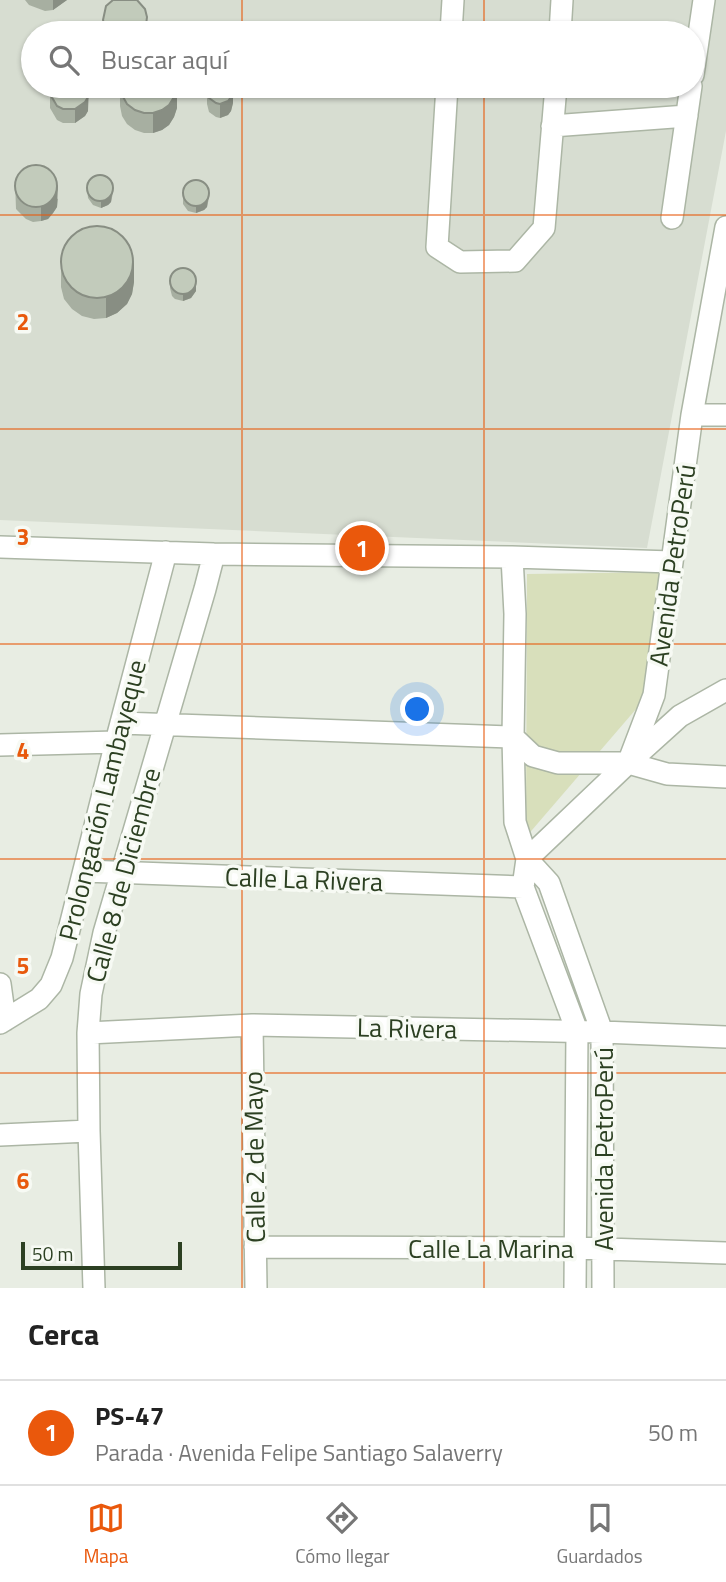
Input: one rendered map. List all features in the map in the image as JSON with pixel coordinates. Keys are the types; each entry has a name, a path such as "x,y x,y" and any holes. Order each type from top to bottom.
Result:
{"street":[{"path":"451,21 453,0"},
{"path":"561,21 562,0"},
{"path":"701,21 704,0"},
{"path":"446,98 437,247 460,262 515,261 544,228 554,98"},
{"path":"672,218 689,98"},
{"path":"552,126 687,116"},
{"name":"Avenida PetroPerú","path":"575,1288 577,1031 523,887 527,859 628,764 654,695 692,415 726,227"},
{"path":"692,415 726,415"},
{"path":"0,547 214,554 512,557 672,562"},
{"name":"Prolongación Lambayeque","path":"2,1022 39,999 51,985 62,958 166,552"},
{"name":"Calle 8 de Diciembre","path":"94,1288 88,1033 91,994 104,933 214,554"},
{"name":"Avenida PetroPerú","path":"512,557 515,614 515,822 527,859 549,883 602,1032 603,1288"},
{"path":"628,764 680,716 726,690"},
{"path":"0,745 118,733 165,724 513,737 533,756 558,763 628,764 667,774 726,778"},
{"name":"Calle La Rivera","path":"84,871 523,887"},
{"path":"0,984 2,1022"},
{"name":"La Rivera","path":"88,1033 252,1025 577,1031 726,1037"},
{"name":"Calle 2 de Mayo","path":"252,1025 256,1288"},
{"path":"0,1135 89,1131"},
{"name":"Calle La Marina","path":"255,1247 576,1248 726,1253"}],"shaded area":[{"path":"0,0 726,0 726,131 647,548 0,520"}],"green space":[{"path":"667,572 649,694 526,837 527,574"}],"building":[{"path":"113,0 137,0 145,9 146,21 103,21 106,6"},
{"path":"52,98 87,98 75,109 57,106"},
{"path":"124,98 173,98 169,105 153,113 135,110"},
{"path":"209,98 230,98 220,104"},
{"path":"36,165 51,171 57,186 51,201 36,207 21,201 15,186 21,171"},
{"path":"100,175 109,179 113,188 109,197 100,201 91,197 87,188 91,179"},
{"path":"196,180 205,184 209,193 205,202 196,206 187,202 183,193 187,184"},
{"path":"104,226 123,236 131,248 131,276 123,288 111,296 90,298 71,288 63,276 61,255 71,236 83,228"},
{"path":"183,268 192,272 196,281 192,290 183,294 174,290 170,281 174,272"}],"place":[{"name":"PS-47","path":"362,548"}]}
